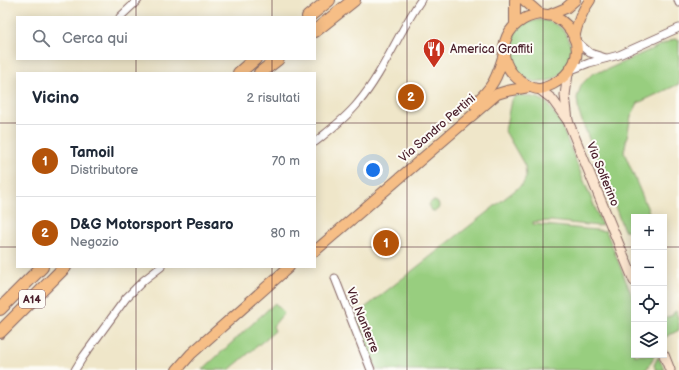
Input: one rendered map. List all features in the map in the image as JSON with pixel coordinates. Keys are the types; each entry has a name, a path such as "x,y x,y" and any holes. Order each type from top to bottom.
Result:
{"highway":[{"path":"309,16 329,0"},
{"path":"316,30 354,0"},
{"path":"241,72 254,60"},
{"path":"261,72 277,60"},
{"name":"A14","path":"0,309 41,268"},
{"name":"A14","path":"0,332 64,268"}],"main road":[{"path":"515,0 515,25"},
{"path":"524,0 545,15 554,17 563,22 570,29 575,39"},
{"name":"Via Sandro Pertini","path":"316,243 483,96 498,77 504,54 506,38 508,33 515,25 522,19 531,15 545,15 566,8 575,0"},
{"path":"569,72 575,61 575,39 579,18 590,0"},
{"path":"504,54 507,64 512,72 534,88"},
{"name":"Via Sandro Pertini","path":"316,250 497,94 507,91 534,88 560,81 569,72"},
{"name":"Via Solferino","path":"568,121 565,95 569,72"},
{"name":"Via Solferino","path":"534,88 552,99 568,121 631,274"},
{"path":"177,370 191,354 288,268"},
{"path":"186,370 210,345 296,268"},
{"path":"665,358 670,370"}],"street":[{"path":"121,16 138,0"},
{"path":"316,141 348,114 359,102 383,66 421,0"},
{"path":"569,72 589,63 619,55 679,28"},
{"path":"575,39 590,53 608,59"},
{"path":"76,370 83,357 126,298 144,280 160,268"},
{"name":"Via Nanterre","path":"335,278 371,370"}],"green space":[{"path":"540,20 552,23 562,29 568,39 571,51 568,63 562,73 552,79 540,82 528,79 518,73 512,63 509,51 512,39 518,29 528,23"},
{"path":"674,39 679,40 679,84 638,103 631,116 624,152 650,214 631,214 631,231 624,230 579,113 577,98 581,85 593,73 606,70"},
{"path":"521,95 538,98 546,102 559,120 602,225 598,226 551,221 533,222 533,224 606,231 631,294 631,358 653,358 646,370 377,370 356,316 357,314 523,184 526,177 525,166 505,131 511,100 515,96"},
{"path":"432,201 436,201 438,202 438,210 432,211 429,208 429,204"},
{"path":"275,303 284,313 273,326 275,331 229,370 202,370"},
{"path":"676,311 679,322 679,330 667,336 667,317 673,315"},
{"path":"659,358 665,370 656,370 654,365"}],"place":[{"name":"America Graffiti","path":"434,68"},
{"name":"D&G Motorsport Pesaro","path":"411,97"},
{"name":"Tamoil","path":"386,243"}]}
